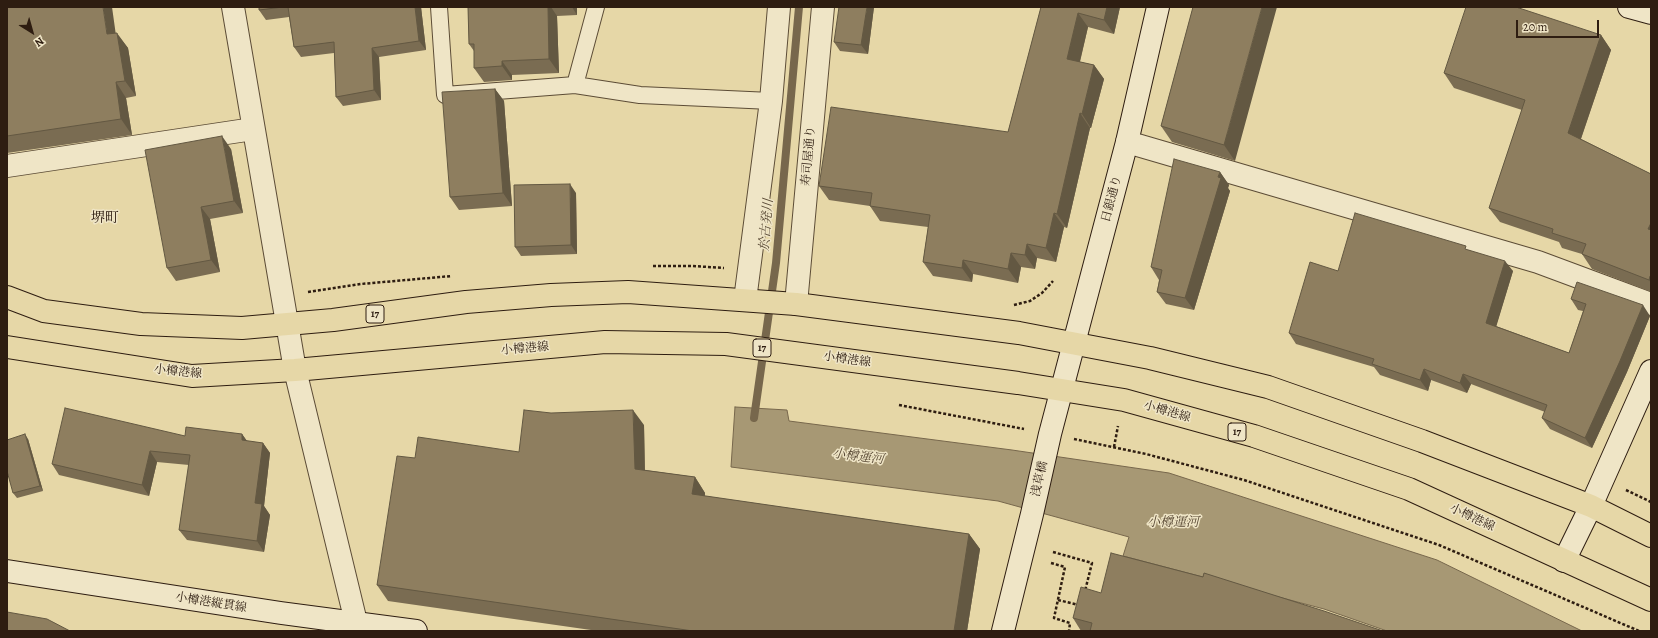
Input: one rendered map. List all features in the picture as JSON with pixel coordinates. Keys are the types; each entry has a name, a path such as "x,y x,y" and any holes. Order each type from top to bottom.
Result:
{"main road":[{"name":"17","path":"7,297 44,311 141,324 242,328 333,320 466,302 552,295 628,292 796,304 1020,333 1150,358 1268,387 1422,441 1591,506 1651,536"},
{"name":"小樽港線","path":"7,347 192,376 295,370 605,342 726,344 1018,383 1124,400 1238,432 1409,489 1651,600"}],"street":[{"path":"233,7 295,370 356,622"},
{"path":"745,300 770,101 779,7"},
{"name":"寿司屋通り","path":"796,304 823,7"},
{"name":"日銀通り","path":"1061,390 1127,142 1158,7"},
{"path":"1629,7 1651,13"},
{"path":"7,166 253,129"},
{"path":"1127,142 1538,262 1651,304"},
{"path":"1564,561 1591,506 1651,370"},
{"name":"浅草橋","path":"1003,631 1061,390"},
{"name":"小樽港縦貫線","path":"7,571 276,622 356,622 416,631"}],"lane":[{"path":"438,7 445,95 575,85 640,95 770,101"},
{"path":"575,85 596,7"}],"path":[{"path":"1007,304 1015,306 1030,301 1042,293 1053,281"},
{"path":"899,405 1049,439 1114,447 1244,480 1439,545 1639,631"},
{"path":"1114,447 1118,426"},
{"path":"1053,552 1092,563 1081,606 1058,600"},
{"path":"1051,563 1065,567 1054,618 1070,622 1069,631"}],"water":[{"name":"小樽運河","path":"735,407 787,410 789,421 1012,450 1169,473 1437,560 1582,631 1387,631 1324,609 1123,556 1129,537 998,501 731,467"}],"building":[{"path":"7,7 103,7 107,34 117,33 125,81 116,82 121,119 7,136"},
{"path":"259,7 283,7 259,10"},
{"path":"288,7 415,7 419,41 372,48 374,90 336,97 334,42 294,47"},
{"path":"468,7 548,7 549,59 502,61 502,66 474,68 474,44 469,44"},
{"path":"839,7 867,7 861,45 834,42"},
{"path":"1041,7 1107,7 1104,20 1078,13 1067,59 1094,65 1082,114 1080,113 1057,214 1054,213 1046,248 1027,244 1025,255 1011,253 1008,269 963,260 962,268 923,262 930,215 870,206 872,193 819,186 831,107 1008,132"},
{"path":"1193,7 1262,7 1224,145 1161,126"},
{"path":"1466,7 1516,7 1601,35 1568,133 1651,174 1651,223 1648,229 1651,230 1651,277 1650,276 1649,280 1582,254 1586,244 1552,233 1553,229 1489,208 1525,100 1444,73"},
{"path":"495,89 503,193 450,197 442,92"},
{"path":"222,136 234,201 201,207 211,260 167,268 145,150"},
{"path":"1174,159 1220,172 1218,177 1221,178 1185,298 1157,292 1162,270 1151,267"},
{"path":"570,184 571,245 515,247 514,185"},
{"path":"1355,213 1466,246 1465,249 1505,261 1486,323 1569,353 1586,304 1571,299 1577,282 1643,305 1620,361 1585,438 1542,418 1547,405 1463,374 1460,383 1424,369 1420,380 1372,364 1374,359 1289,333 1310,262 1338,271"},
{"path":"65,408 185,436 186,427 242,434 242,440 263,443 255,503 262,504 257,541 179,530 190,455 150,451 142,485 52,464"},
{"path":"524,410 551,413 633,410 635,469 695,477 692,494 969,534 954,631 693,631 377,585 397,456 415,458 418,437 519,452"},
{"path":"25,434 40,486 13,493 7,471 7,440"},
{"path":"1111,553 1203,577 1204,573 1383,631 1090,631 1092,623 1073,618 1081,587 1101,593"},
{"path":"7,612 47,619 70,631 7,631"}],"waterway":[{"name":"於古発川","path":"754,418 776,263 799,7"}],"district":[{"name":"堺町","path":"105,219"}]}
